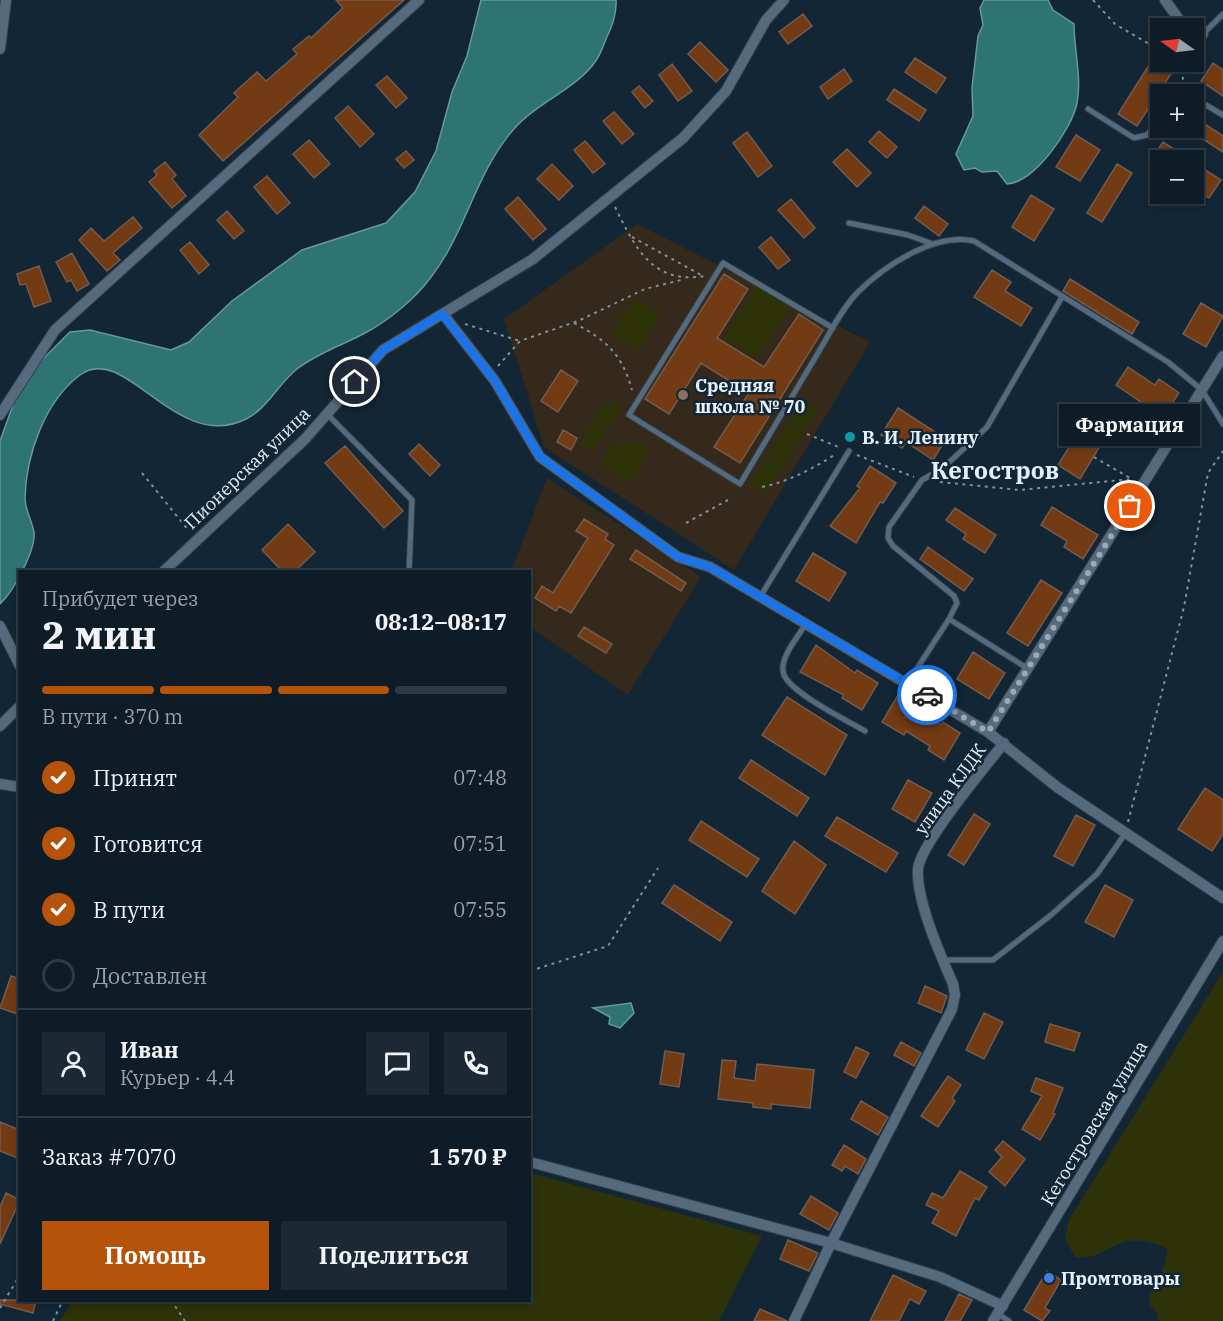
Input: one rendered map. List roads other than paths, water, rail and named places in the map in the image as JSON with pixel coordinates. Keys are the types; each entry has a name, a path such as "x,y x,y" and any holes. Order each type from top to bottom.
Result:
{"street":[{"path":"0,48 6,0"},
{"path":"0,415 55,330 419,0"},
{"name":"Пионерская улица","path":"165,570 305,439 383,350 446,319 465,301 533,259 683,138 726,91 766,20 784,0"},
{"path":"1165,0 1178,18"},
{"path":"446,319 491,376 540,457 678,557 710,567 988,732 1057,787 1223,898"},
{"name":"улица КЛДК","path":"988,732 1223,356"},
{"path":"0,627 18,662"},
{"path":"0,726 18,708"},
{"name":"улица КЛДК","path":"794,1321 831,1243 952,1009 955,995 953,984 924,907 918,868 933,836 1004,743"},
{"path":"0,784 18,787"},
{"name":"Кегостровская улица","path":"998,1313 1223,941"},
{"path":"531,1162 831,1243 940,1277 998,1313"}],"lane":[{"path":"1204,29 1223,14"},
{"path":"1204,103 1223,115"},
{"path":"1088,109 1134,138 1147,135 1150,131"},
{"path":"849,223 902,233 933,244"},
{"path":"833,327 723,263 629,415 740,484 833,327 857,294 902,257 933,244 956,239 974,241 1168,362 1202,390 1223,424"},
{"path":"907,684 957,603 954,596 893,546 888,538 889,528 922,480 944,468 987,427 1062,297"},
{"path":"327,414 407,492 412,500 409,570"},
{"path":"760,597 846,450"},
{"path":"949,619 1029,669"},
{"path":"805,625 783,664 785,677 798,691 865,731"},
{"path":"943,960 993,960 1051,915 1097,874 1125,834"},
{"path":"998,1313 1009,1321"}],"place":[{"name":"Средняя школа № 70","path":"683,395"},
{"name":"В. И. Ленину","path":"850,437"},
{"name":"Фармация","path":"1130,506"},
{"name":"Промтовары","path":"1049,1278"}],"district":[{"name":"Кегостров","path":"995,470"}]}
